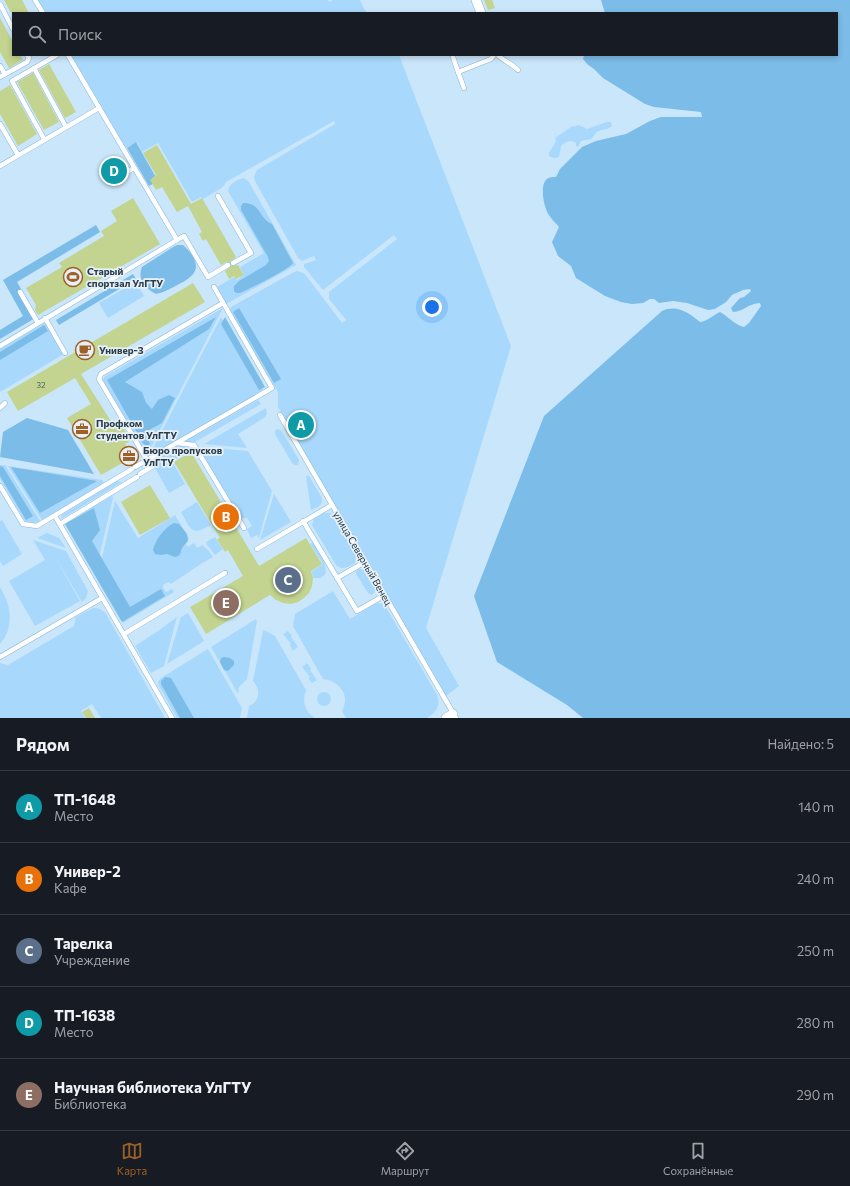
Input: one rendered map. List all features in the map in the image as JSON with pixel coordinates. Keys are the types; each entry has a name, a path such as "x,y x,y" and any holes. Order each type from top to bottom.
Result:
{"street":[{"path":"476,0 481,12"}],"lane":[{"path":"35,0 42,12"},
{"path":"0,4 12,27"},
{"path":"0,66 2,76 27,62 27,56"},
{"path":"44,139 12,81 55,56"},
{"path":"69,56 177,240"},
{"path":"458,72 492,59 494,56"},
{"path":"499,56 511,63 518,70"},
{"path":"453,57 464,88"},
{"path":"34,68 66,127"},
{"path":"0,166 99,108"},
{"path":"0,124 18,155"},
{"path":"112,181 134,168"},
{"path":"0,346 184,236 208,277 250,253 218,196"},
{"path":"0,486 23,524 37,526 272,388 214,287"},
{"path":"20,292 38,323"},
{"path":"148,460 99,379 101,374 223,303"},
{"path":"45,318 66,353"},
{"path":"0,408 5,403"},
{"name":"улица Северный Венец","path":"280,415 446,701 452,717"},
{"path":"177,443 194,444 244,528"},
{"path":"60,524 153,466"},
{"path":"257,549 332,505"},
{"path":"55,516 172,718"},
{"path":"303,521 357,611 385,595"},
{"path":"337,578 365,562"},
{"path":"124,634 225,573"},
{"path":"0,657 102,598"}],"shaded area":[{"path":"38,0 327,0 330,2 333,0 360,0 367,12 45,12"},
{"path":"601,0 850,0 850,718 583,718 567,705 497,662 474,596 544,416 662,311 673,308 682,310 700,322 720,312 738,325 744,327 749,323 761,306 760,303 756,303 740,311 733,312 731,308 740,298 744,297 751,291 750,289 743,290 732,295 726,302 715,309 708,310 687,303 673,301 659,303 654,299 650,299 643,303 632,304 621,302 605,296 576,278 571,266 558,256 552,242 559,227 547,212 543,197 543,186 547,179 550,177 556,177 560,169 582,147 596,141 626,134 650,121 661,117 702,117 701,112 654,107 645,104 603,78 587,64 583,59 584,56 838,56 838,12 605,12"},
{"path":"72,56 399,56 511,346 426,628 459,686 446,696 297,440 297,436 311,427 306,418 294,424 286,421 278,407 278,392 230,311 231,307 297,271 304,273 342,323 346,320 329,299 329,292 397,239 394,235 323,290 304,267 304,264 316,260 314,256 302,261 298,258 255,181 254,177 257,170 335,124 334,121 226,182 223,187 203,199 201,197 192,202 158,143 142,152 137,142 126,148"},
{"path":"611,122 612,126 598,131 591,139 581,141 578,147 576,146 576,143 572,141 564,143 561,146 559,157 554,158 549,156 549,153 556,141 555,138 571,127 579,125 587,129"},
{"path":"136,142 158,181 149,186 127,148"},
{"path":"244,178 249,182 296,265 226,304 217,287 234,277 237,280 244,275 240,267 264,253 228,191 231,184"},
{"path":"243,203 254,205 264,218 272,224 293,263 285,270 269,279 240,293 236,293 234,291 234,286 239,281 266,265 269,261 241,210"},
{"path":"96,225 100,232 17,282 37,317 0,339 0,330 23,316 3,280"},
{"path":"177,245 183,245 190,252 195,260 196,269 194,273 186,280 168,290 156,294 148,289 141,280 142,267"},
{"path":"133,274 136,279 59,325 56,320"},
{"path":"136,282 144,296 108,318 99,303"},
{"path":"223,308 147,455 103,382 104,377"},
{"path":"239,308 281,379 274,383 233,312"},
{"path":"216,317 209,329 125,382 142,392 146,403 152,409 158,400 169,395 175,398 162,423 145,432 150,444 147,450 107,380"},
{"path":"221,317 263,390 149,456"},
{"path":"225,317 265,387 259,390 221,324"},
{"path":"46,322 64,354 0,392 0,349"},
{"path":"44,325 48,331 0,360 0,352"},
{"path":"258,400 261,404 188,446 190,450 172,461 185,484 169,493 151,461"},
{"path":"266,408 267,413 265,417 238,434 247,448 204,444"},
{"path":"27,418 68,430 94,474 0,457 3,432"},
{"path":"277,429 281,430 299,460 298,465 292,463 275,434"},
{"path":"203,447 248,451 272,491 259,538 257,535 251,538 247,529 252,526 247,518 241,518 199,449"},
{"path":"0,465 5,465 40,521 33,524 25,521 0,479"},
{"path":"0,466 3,467 33,516 26,520 0,476"},
{"path":"8,466 102,480 104,483 42,520"},
{"path":"11,467 97,481 40,513"},
{"path":"306,476 309,476 322,498 321,505 311,510"},
{"path":"117,481 122,482 61,519 62,515"},
{"path":"274,494 291,522 260,540"},
{"path":"112,496 113,498 95,575 65,524"},
{"path":"115,501 138,538 175,515 189,538 186,544 188,547 194,543 197,548 202,545 213,557 171,584 169,582 163,585 166,592 172,589 174,592 123,623 97,579"},
{"path":"197,502 211,525 204,529 195,531 189,527 181,512"},
{"path":"94,508 100,530 92,541 130,607 161,589 165,596 122,622 65,524"},
{"path":"324,513 331,513 356,554 355,563 348,567 341,568 336,565 312,525 314,519"},
{"path":"2,520 22,554 3,566 0,561 0,521"},
{"path":"174,523 179,524 187,534 188,541 177,557 167,554 155,554 153,550 158,538"},
{"path":"47,533 59,538 66,548 37,538"},
{"path":"215,537 223,549 215,555 206,542"},
{"path":"33,540 66,551 88,591 86,598 82,602 54,555 80,601 35,626 9,581 45,560"},
{"path":"313,542 324,559 326,573 321,578 313,578 312,571 323,564 310,544"},
{"path":"359,569 365,570 375,587 375,591 372,595 368,593 356,574 356,571"},
{"path":"0,587 7,601 10,616 8,630 0,644"},
{"path":"333,591 350,619 377,603 384,604 437,695 437,709 430,716 427,718 346,718 342,711 345,700 342,690 329,680 323,679 293,626 295,614"},
{"path":"93,608 100,609 106,614 165,718 101,718 92,704 81,711 85,718 0,718 0,663 8,665 74,626 76,617"},
{"path":"188,613 204,641 167,664 181,617"},
{"path":"177,617 164,666 151,673 135,646"},
{"path":"256,619 257,621 247,679 239,687 238,694 211,647"},
{"path":"264,630 275,636 306,690 304,698 305,706 308,712 315,718 247,718 249,706 253,704 258,695 256,684 253,681"},
{"path":"288,631 298,647 293,651 290,645 291,644 283,634"},
{"path":"208,649 242,708 240,718 177,718 159,686 158,682 161,678"},
{"path":"221,658 230,658 234,661 234,665 228,671 224,670 220,662"},
{"path":"307,663 317,680 312,683 308,678 310,677 302,667"},
{"path":"165,677 171,678 194,718 180,718 161,684 161,681"},
{"path":"321,692 327,692 331,696 331,702 327,706 321,706 317,702 317,696"}],"building":[{"path":"4,0 22,0 28,12 12,12 11,13"},
{"path":"484,0 492,0 495,8 488,10"},
{"path":"0,18 12,40 12,56 21,56 23,60 9,68 0,52"},
{"path":"49,64 76,112 65,118 39,70"},
{"path":"33,73 59,122 44,130 17,82"},
{"path":"10,85 37,134 18,146 0,114 0,91"},
{"path":"157,145 191,204 202,198 236,257 230,262 226,262 221,265 206,239 203,241 199,234 202,232 188,206 177,212 162,187 156,190 150,180 156,175 143,153"},
{"path":"117,164 121,171 110,178 106,171"},
{"name":"Старый спортзал УлГТУ","path":"133,198 160,244 38,315 35,310 36,305 26,288 62,267 59,263 104,236 101,231 117,221 111,211"},
{"path":"238,265 244,275 236,279 234,276 229,279 225,271 231,266"},
{"path":"193,283 205,302 81,374 116,429 122,426 130,441 125,444 133,457 101,475 67,418 91,404 75,378 18,411 7,392"},
{"path":"306,419 309,425 297,432 293,426"},
{"path":"191,452 259,566 306,538 322,564 311,571 313,578 312,586 309,593 304,598 291,604 276,600 270,595 206,634 190,607 243,576 228,550 225,552 217,539 220,538 174,462"},
{"path":"150,485 170,518 140,535 121,502"},
{"path":"89,708 95,718 86,718 82,712"}],"place":[{"name":"ТП-1638","path":"114,171"},
{"name":"Старый спортзал УлГТУ","path":"73,277"},
{"name":"Универ-3","path":"85,350"},
{"name":"ТП-1648","path":"301,425"},
{"name":"Профком студентов УлГТУ","path":"82,429"},
{"name":"Бюро пропусков УлГТУ","path":"129,456"},
{"name":"Универ-2","path":"226,517"},
{"name":"Тарелка","path":"288,580"},
{"name":"Научная библиотека УлГТУ","path":"226,603"}]}
